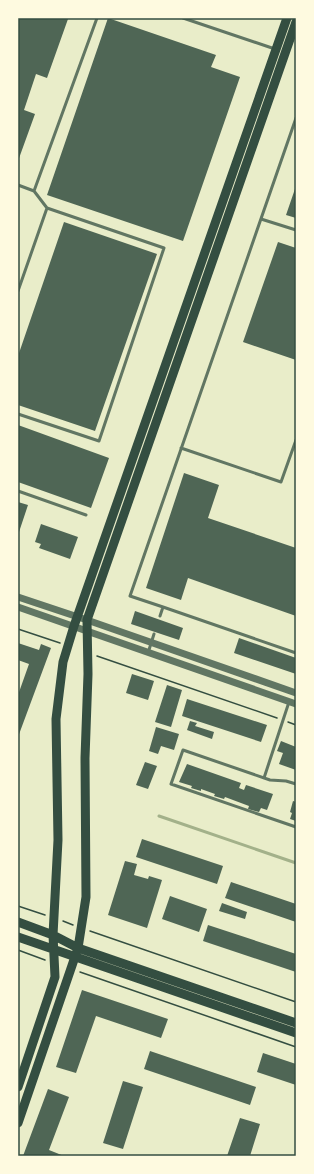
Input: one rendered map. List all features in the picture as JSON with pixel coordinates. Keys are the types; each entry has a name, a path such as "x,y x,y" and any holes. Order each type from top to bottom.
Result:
{"main road":[{"path":"18,1124 76,957 86,897 85,758 88,653 87,631 82,619 287,18"},
{"path":"18,1087 55,977 53,935 58,840 56,719 63,662 74,626 82,619 296,22"},
{"path":"18,922 53,935 78,948 296,1023"},
{"path":"18,938 296,1033"}],"street":[{"path":"18,598 296,694"},
{"path":"18,608 74,626 292,703"}],"lane":[{"path":"34,191 97,18"},
{"path":"183,18 276,49"},
{"path":"296,118 130,596 296,653"},
{"path":"18,185 34,191 47,208 164,248 99,441 18,414"},
{"path":"18,291 47,208"},
{"path":"261,218 296,230"},
{"path":"181,448 281,482 296,440"},
{"path":"18,491 86,515"},
{"path":"160,616 163,607"},
{"path":"148,652 154,634"},
{"path":"264,778 283,720 292,703"},
{"path":"296,784 286,781 270,780 183,750 171,784 296,827"}],"path":[{"path":"18,629 68,646"},
{"path":"88,653 296,725"},
{"path":"18,906 296,1002"},
{"path":"18,950 54,963"},
{"path":"71,969 296,1047"}],"building":[{"path":"18,18 68,19 47,78 36,74 24,110 35,114 18,161"},
{"path":"108,18 216,55 211,67 240,77 183,241 47,195"},
{"path":"296,186 296,218 286,215"},
{"path":"64,222 157,254 95,431 18,405 18,356"},
{"path":"278,242 296,248 296,360 243,342"},
{"path":"18,425 109,458 91,508 18,482"},
{"path":"184,473 219,485 208,518 296,548 296,616 188,578 181,600 146,588"},
{"path":"18,502 28,505 18,535"},
{"path":"41,524 78,537 70,559 39,548 41,544 35,542"},
{"path":"135,611 183,628 179,640 131,624"},
{"path":"239,638 296,658 296,674 234,653"},
{"path":"18,643 39,650 41,644 51,648 18,737 18,695 29,664 18,660"},
{"path":"132,674 154,681 148,700 126,693"},
{"path":"167,685 182,690 171,727 155,722"},
{"path":"187,699 267,725 261,742 182,716"},
{"path":"190,721 197,723 195,726 214,732 212,739 187,730"},
{"path":"156,727 179,734 174,750 161,746 158,754 149,751"},
{"path":"281,741 296,747 296,770 279,764 283,753 277,751"},
{"path":"145,762 157,766 148,789 136,785"},
{"path":"187,764 241,783 239,788 244,790 246,785 273,794 267,810 261,808 259,812 248,809 249,806 225,797 224,799 214,796 215,794 201,789 201,791 191,788 192,786 179,782"},
{"path":"293,801 296,802 296,821 290,819"},
{"path":"142,839 223,866 217,884 136,857"},
{"path":"125,861 137,864 134,875 148,879 149,876 162,880 147,928 108,915"},
{"path":"231,882 296,904 296,922 225,898"},
{"path":"170,896 207,909 199,932 162,919"},
{"path":"222,903 247,912 245,919 219,911"},
{"path":"208,925 296,954 296,972 203,941"},
{"path":"82,990 168,1019 161,1038 96,1016 76,1073 56,1067"},
{"path":"150,1051 256,1087 250,1105 144,1069"},
{"path":"263,1053 296,1064 296,1085 257,1072"},
{"path":"123,1081 143,1087 123,1149 103,1143"},
{"path":"48,1089 69,1097 49,1150 64,1156 23,1156"},
{"path":"240,1118 260,1124 250,1156 227,1156"}],"waterway":[{"path":"159,816 296,863"}]}
